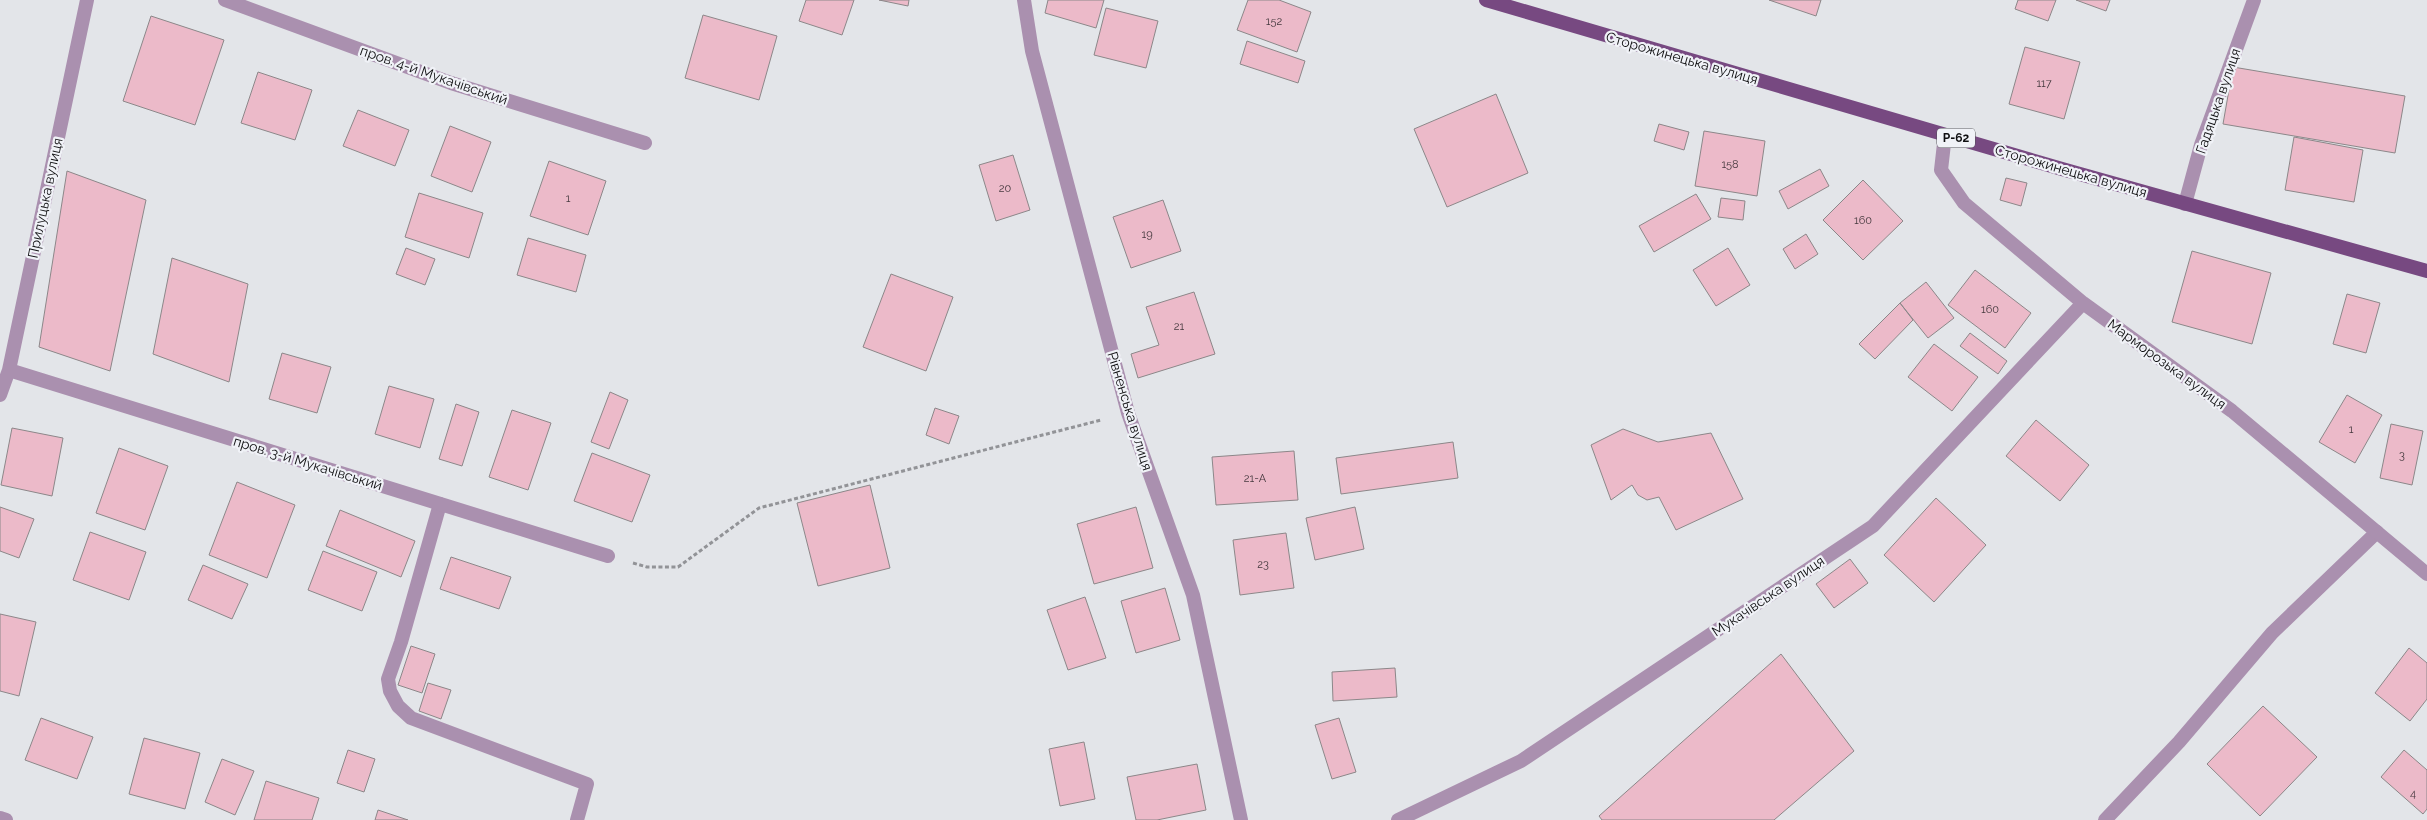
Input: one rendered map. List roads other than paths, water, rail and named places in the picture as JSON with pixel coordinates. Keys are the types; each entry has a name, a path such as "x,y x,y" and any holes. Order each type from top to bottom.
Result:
{"main road":[{"name":"Сторожинецька вулиця","path":"1486,0 1945,135 2427,271"}],"street":[{"name":"Прилуцька вулиця","path":"0,395 9,370 87,0"},
{"name":"пров. 4-й Мукачівський","path":"226,0 451,82 645,143"},
{"name":"Рівненська вулиця","path":"1024,0 1032,51 1128,412 1193,595 1241,820"},
{"name":"Гадяцька вулиця","path":"2185,204 2202,145 2254,0"},
{"name":"Марморозька вулиця","path":"1945,135 1941,170 1964,203 2083,303 2232,410 2427,574"},
{"name":"Мукачівська вулиця","path":"1398,820 1521,761 1873,526 2083,303"},
{"name":"пров. 3-й Мукачівський","path":"9,370 608,556"},
{"path":"440,504 401,642 388,679 390,691 398,706 411,718 587,784 577,820"},
{"path":"2105,820 2179,742 2272,633 2378,532"},
{"path":"0,818 6,820"}]}
